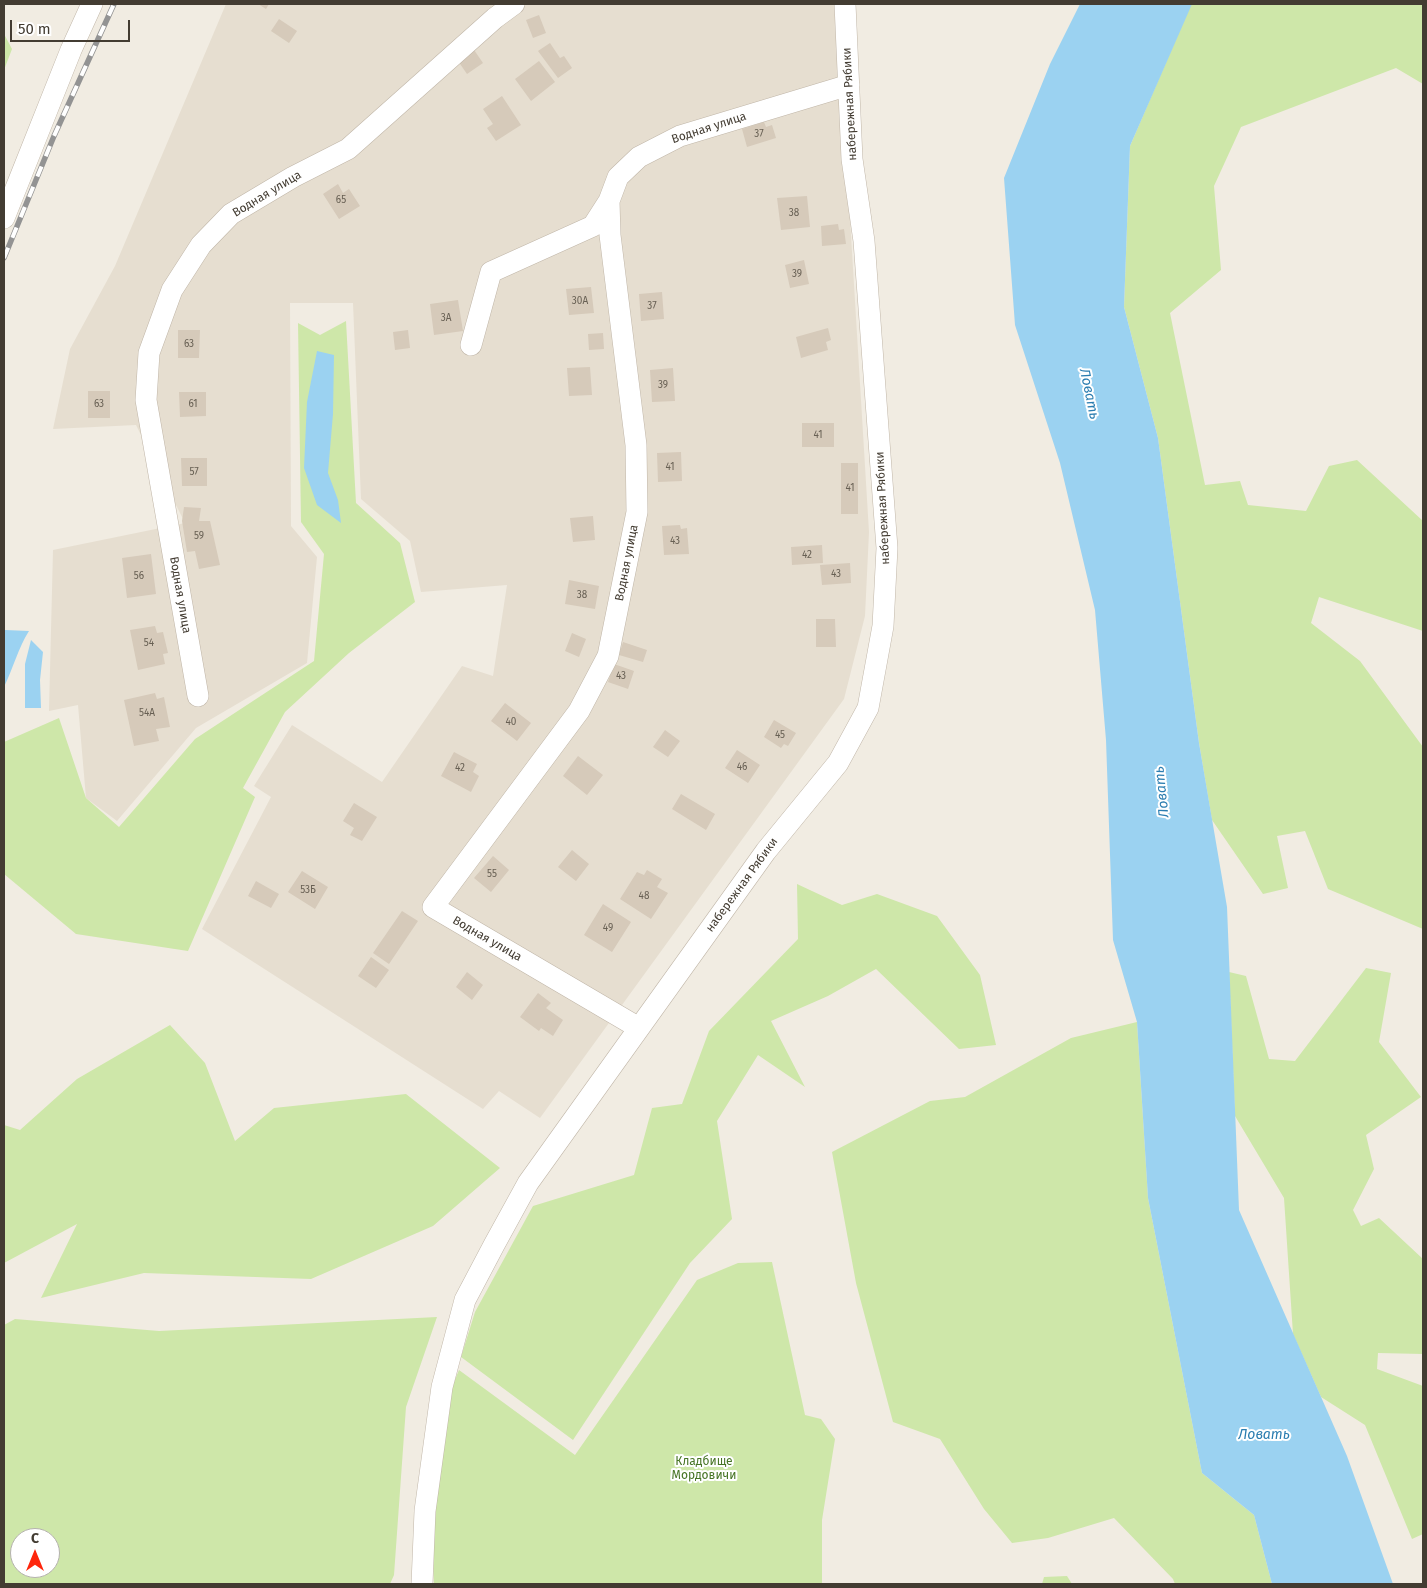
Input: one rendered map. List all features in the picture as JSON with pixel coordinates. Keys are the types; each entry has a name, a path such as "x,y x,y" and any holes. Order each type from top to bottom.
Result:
{"street":[{"path":"4,218 92,4"},
{"name":"Водная улица","path":"198,696 146,400 149,353 172,290 201,245 231,214 292,177 348,149 495,18 514,4"},
{"name":"набережная Рябики","path":"422,1584 425,1511 442,1387 465,1300 528,1183 766,851 838,762 868,708 883,626 887,548 864,241 852,159 845,4"},
{"name":"Водная улица","path":"639,1028 433,907 579,711 608,656 637,512 636,445 610,235 609,201 618,177 639,157 680,136 849,85"},
{"path":"471,345 491,272 592,226 609,201"}],"shaded area":[{"path":"226,4 837,4 869,532 865,616 844,699 540,1118 499,1091 483,1109 202,929 271,797 254,786 292,725 382,782 462,666 493,676 507,585 421,592 410,541 361,499 353,303 290,303 291,526 317,557 307,663 196,728 117,821 86,798 78,705 49,711 53,550 185,523 136,425 53,429 70,349 115,266"}],"green space":[{"path":"1191,4 1423,4 1423,84 1396,68 1241,127 1214,186 1221,270 1170,313 1205,485 1240,481 1248,505 1306,511 1329,466 1357,460 1423,521 1423,631 1319,597 1311,623 1360,661 1423,747 1423,929 1328,889 1305,831 1277,836 1288,888 1263,894 1212,820 1199,743 1158,438 1124,307 1130,146"},
{"path":"4,34 12,49 4,70"},
{"path":"346,321 356,503 400,543 415,602 349,653 285,712 243,788 255,797 188,951 76,934 4,874 4,742 59,718 86,798 119,827 195,739 314,661 324,554 301,522 298,323 320,335"},
{"path":"797,884 842,905 877,894 937,916 980,975 996,1045 959,1049 876,969 828,996 771,1021 805,1087 758,1055 717,1121 732,1219 690,1263 573,1440 461,1357 475,1312 533,1206 634,1175 652,1108 682,1104 709,1031 798,939"},
{"path":"1366,968 1391,973 1379,1042 1421,1097 1366,1135 1374,1169 1353,1210 1361,1226 1379,1218 1423,1259 1423,1354 1378,1353 1377,1369 1423,1386 1423,1534 1412,1539 1365,1425 1321,1397 1293,1334 1284,1198 1235,1116 1229,972 1246,976 1269,1059 1295,1061"},
{"path":"1137,1022 1148,1198 1202,1473 1254,1515 1272,1584 1175,1584 1173,1579 1114,1518 1048,1538 1012,1543 984,1509 940,1439 893,1422 856,1283 832,1152 930,1101 965,1097 1071,1038"},
{"path":"170,1025 205,1063 235,1141 274,1108 406,1094 500,1168 433,1226 311,1279 144,1273 41,1298 77,1224 4,1263 4,1125 20,1130 77,1079"},
{"name":"Кладбище Мордовичи","path":"772,1262 805,1415 821,1419 835,1439 822,1520 822,1584 434,1584 432,1538 449,1394 459,1370 575,1455 697,1280 738,1263"},
{"path":"437,1317 406,1407 394,1575 390,1584 4,1584 4,1325 15,1319 159,1331"},
{"path":"1067,1576 1072,1584 1042,1584 1044,1577"}],"water":[{"name":"Ловать","path":"1080,4 1192,4 1130,146 1124,307 1158,438 1199,743 1227,907 1239,1210 1347,1456 1393,1584 1272,1584 1254,1515 1202,1473 1148,1198 1137,1022 1113,940 1106,740 1095,610 1060,463 1015,325 1004,178 1050,64"},
{"path":"317,351 334,355 333,414 328,473 338,500 341,523 317,505 304,468 307,402"},
{"path":"5,630 29,631 4,687"},
{"path":"31,640 43,652 40,680 41,708 25,708 25,664"}],"building":[{"path":"258,4 269,4 266,9"},
{"path":"539,15 546,33 533,38 526,20"},
{"path":"279,19 297,31 289,43 271,31"},
{"path":"550,43 560,58 564,56 572,68 558,78 538,51"},
{"path":"472,47 483,63 467,74 456,58"},
{"path":"539,61 555,82 531,101 515,79"},
{"path":"502,96 521,125 496,141 487,128 493,124 483,109"},
{"path":"764,122 766,127 772,125 776,138 747,147 742,129"},
{"path":"338,184 343,193 349,189 360,206 339,219 323,194"},
{"path":"807,196 810,227 781,230 777,198"},
{"path":"838,224 839,230 844,229 846,244 822,246 821,226"},
{"path":"804,260 809,284 790,288 785,265"},
{"path":"591,287 594,313 569,315 566,289"},
{"path":"662,292 664,319 641,321 639,294"},
{"path":"458,300 463,331 434,335 430,304"},
{"path":"828,328 831,340 826,342 828,350 801,358 796,337"},
{"path":"178,330 200,330 199,358 178,358"},
{"path":"408,330 410,348 395,350 393,332"},
{"path":"603,333 604,349 589,350 588,334"},
{"path":"590,367 592,395 569,396 567,368"},
{"path":"673,368 675,401 652,402 650,370"},
{"path":"88,391 110,391 110,418 88,418"},
{"path":"179,392 206,392 206,416 180,417"},
{"path":"802,423 834,423 834,447 802,447"},
{"path":"681,452 682,481 658,482 657,453"},
{"path":"181,458 207,458 207,486 182,486"},
{"path":"841,463 858,463 858,514 841,514"},
{"path":"184,507 201,508 199,521 210,521 220,565 199,569 195,551 187,552 182,521"},
{"path":"593,516 595,540 573,542 570,518"},
{"path":"680,525 681,529 687,528 689,554 664,555 662,526"},
{"path":"822,545 823,563 792,565 791,547"},
{"path":"151,554 156,594 127,598 122,558"},
{"path":"850,563 851,583 822,585 820,565"},
{"path":"569,580 599,586 595,609 565,604"},
{"path":"816,619 835,619 836,647 816,647"},
{"path":"155,626 157,633 163,632 168,653 163,654 165,664 138,670 130,630"},
{"path":"572,633 586,639 579,657 565,651"},
{"path":"623,642 647,650 643,662 619,655"},
{"path":"614,664 634,671 628,689 608,682"},
{"path":"155,693 157,699 164,697 170,727 156,729 159,741 134,746 124,700"},
{"path":"505,703 531,723 517,741 491,721"},
{"path":"774,720 796,733 788,746 784,744 781,748 764,737"},
{"path":"665,730 680,741 668,757 653,747"},
{"path":"737,750 760,765 748,783 725,768"},
{"path":"454,752 477,764 473,772 479,776 471,792 441,776"},
{"path":"578,756 603,775 587,795 563,776"},
{"path":"681,794 715,814 706,830 672,809"},
{"path":"354,803 377,817 362,841 350,835 354,828 343,821"},
{"path":"572,850 589,864 576,881 558,867"},
{"path":"493,856 509,870 491,892 474,878"},
{"path":"647,870 662,879 657,887 668,893 651,919 620,899 637,872 644,875"},
{"path":"302,871 328,887 315,909 288,892"},
{"path":"256,881 279,894 271,908 248,896"},
{"path":"603,904 631,922 612,952 584,935"},
{"path":"402,911 418,921 389,964 373,953"},
{"path":"371,957 389,970 376,988 358,976"},
{"path":"467,972 483,985 472,1000 456,987"},
{"path":"538,993 551,1003 546,1008 563,1020 553,1036 541,1028 539,1031 520,1017"}],"railway":[{"path":"4,258 54,136 114,4"}]}
